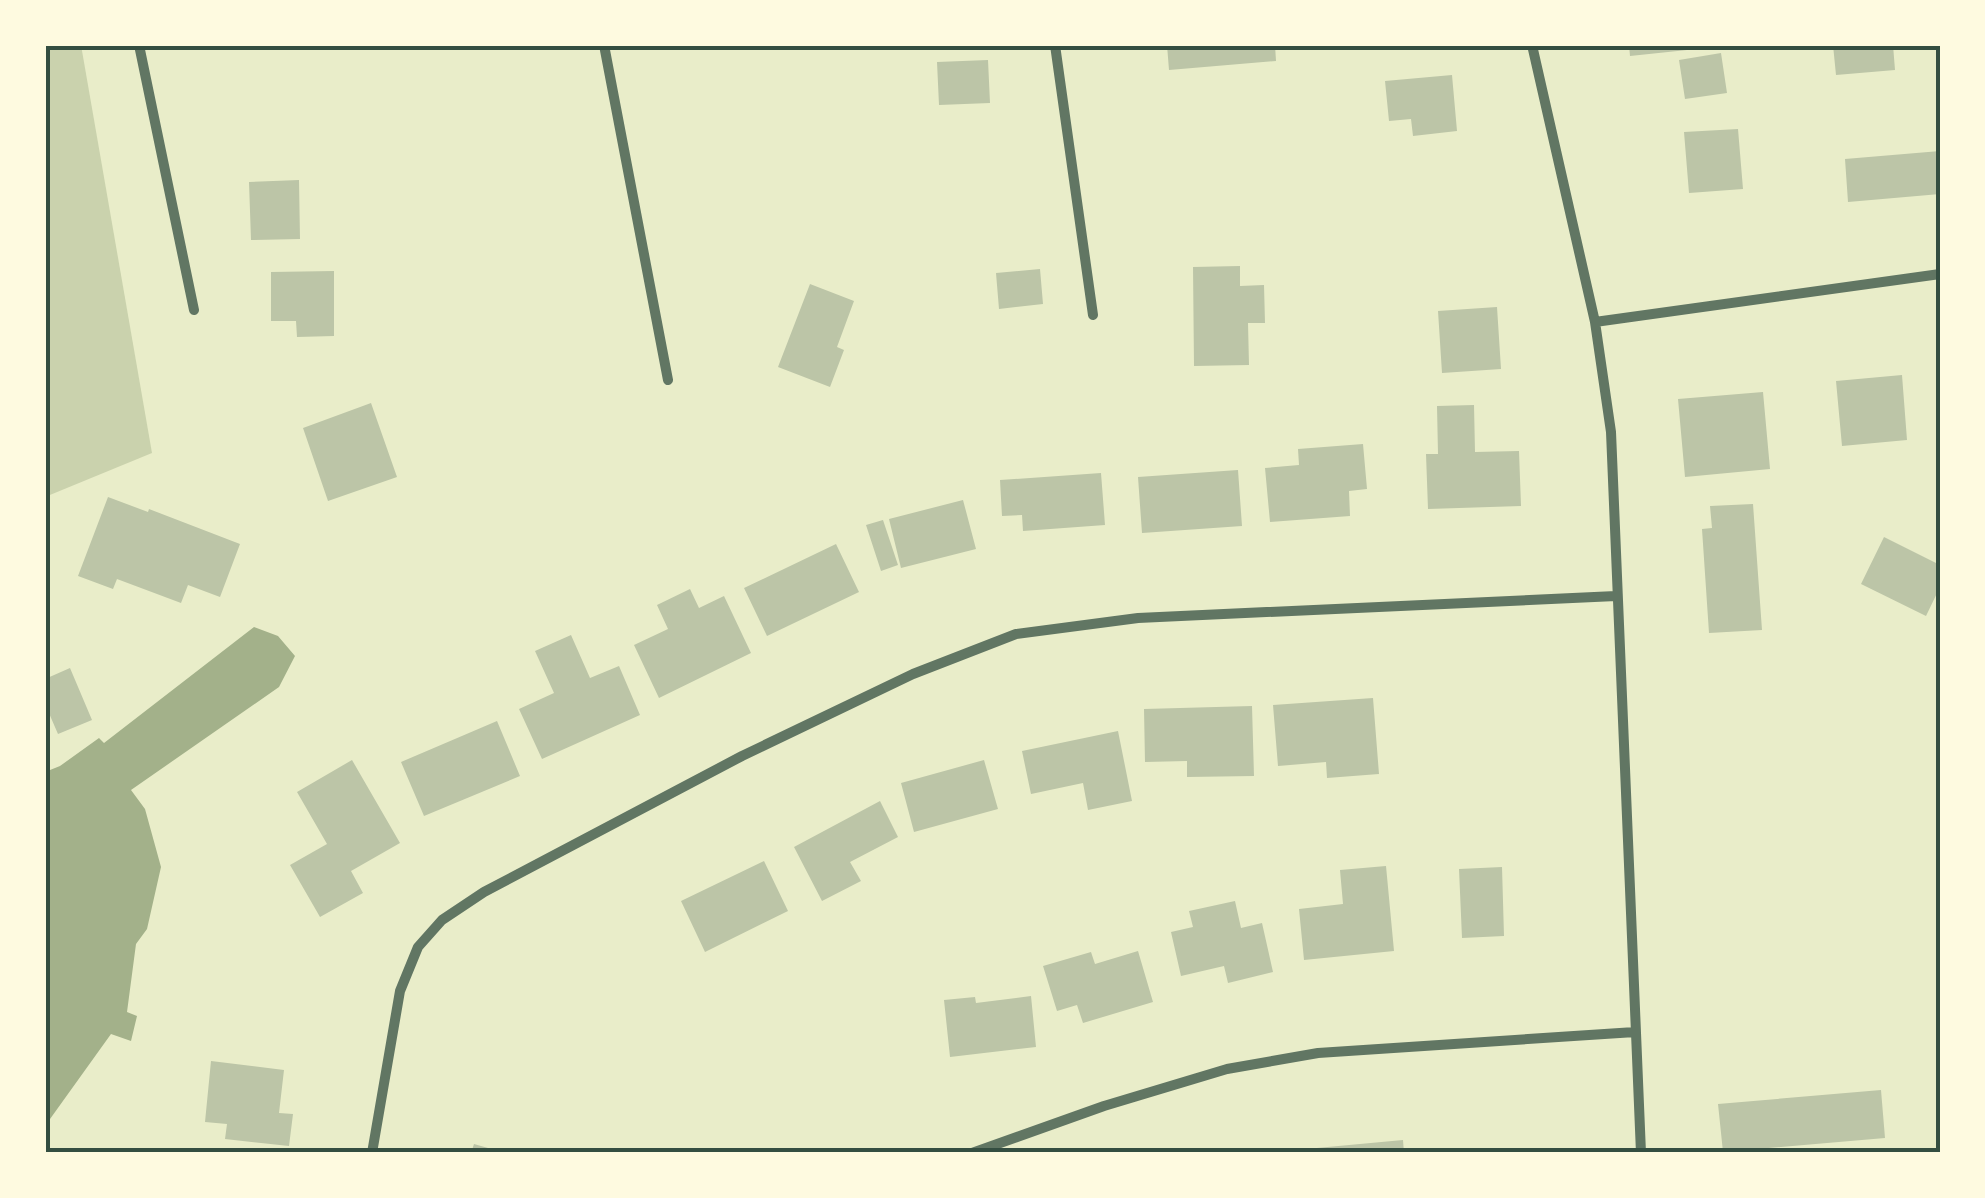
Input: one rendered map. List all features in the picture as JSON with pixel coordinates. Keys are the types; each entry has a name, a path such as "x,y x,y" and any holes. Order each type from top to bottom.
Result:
{"street":[{"path":"139,45 194,310"},
{"path":"604,45 668,380"},
{"path":"1055,45 1093,315"},
{"path":"1532,45 1595,322 1611,432 1641,1153"},
{"path":"1595,322 1940,274"},
{"path":"372,1153 400,991 418,947 442,920 484,892 742,756 914,674 1016,634 1138,618 1616,596"},
{"path":"972,1153 1104,1106 1227,1070 1318,1053 1635,1032"}],"shaded area":[{"path":"45,45 81,45 152,453 45,497"},
{"path":"254,627 278,636 295,656 279,687 131,790 145,809 161,867 147,929 136,944 127,1012 137,1016 131,1041 111,1034 45,1126 45,772 99,738 104,743"}],"building":[{"path":"1167,45 1275,45 1276,61 1169,70"},
{"path":"1629,45 1687,45 1687,50 1630,56"},
{"path":"1833,45 1893,45 1895,70 1836,75"},
{"path":"1721,53 1727,93 1685,99 1679,60"},
{"path":"988,60 990,103 939,105 937,62"},
{"path":"1452,75 1457,131 1413,136 1411,119 1389,121 1385,81"},
{"path":"1738,129 1743,189 1689,193 1684,132"},
{"path":"1940,151 1940,194 1848,202 1845,159"},
{"path":"299,180 300,239 251,240 249,182"},
{"path":"1240,266 1240,286 1264,285 1265,323 1248,323 1249,365 1194,366 1193,267"},
{"path":"1040,269 1043,304 999,309 996,273"},
{"path":"334,271 334,336 297,337 296,321 271,321 271,272"},
{"path":"810,284 854,301 837,347 844,350 830,387 778,367"},
{"path":"1497,307 1501,369 1442,373 1438,311"},
{"path":"1902,375 1907,440 1842,446 1836,381"},
{"path":"1763,392 1770,469 1685,477 1678,399"},
{"path":"371,403 397,477 328,501 303,428"},
{"path":"1474,405 1475,452 1519,451 1521,506 1428,509 1426,454 1438,454 1437,406"},
{"path":"1363,444 1367,489 1349,491 1350,516 1270,522 1265,468 1299,465 1298,449"},
{"path":"1238,470 1242,526 1142,533 1138,477"},
{"path":"1101,473 1105,525 1023,531 1022,515 1002,516 1000,480"},
{"path":"108,497 240,544 220,597 188,585 181,603 117,579 113,589 78,576"},
{"path":"963,500 976,549 901,568 889,519"},
{"path":"1753,504 1762,630 1709,633 1702,529 1712,528 1710,506"},
{"path":"883,520 898,565 881,571 866,525"},
{"path":"1884,537 1940,565 1940,587 1926,616 1861,584"},
{"path":"836,544 859,592 767,636 744,588"},
{"path":"690,589 699,608 724,596 751,653 659,698 634,645 668,629 657,605"},
{"path":"571,635 590,678 619,666 640,715 542,759 519,709 554,693 535,651"},
{"path":"70,668 92,720 58,734 45,704 45,679"},
{"path":"1373,698 1379,774 1327,778 1326,762 1278,766 1273,705"},
{"path":"1252,706 1254,776 1187,777 1187,761 1145,762 1144,709"},
{"path":"497,721 520,776 424,816 401,762"},
{"path":"1118,731 1132,801 1088,810 1083,783 1031,794 1022,751"},
{"path":"352,760 400,843 351,871 363,893 320,917 290,865 327,844 297,792"},
{"path":"984,760 998,809 914,832 901,783"},
{"path":"880,801 898,837 850,862 861,881 822,901 794,847"},
{"path":"764,861 788,911 705,952 681,901"},
{"path":"1386,866 1394,951 1304,960 1299,909 1343,904 1340,870"},
{"path":"1502,867 1504,936 1462,938 1459,869"},
{"path":"1235,901 1241,928 1262,923 1273,972 1228,983 1224,966 1181,976 1171,932 1193,927 1189,911"},
{"path":"1138,951 1153,1002 1083,1023 1077,1005 1057,1011 1043,966 1091,952 1095,964"},
{"path":"1031,996 1036,1047 950,1057 944,1000 975,997 976,1003"},
{"path":"211,1061 284,1070 279,1113 293,1114 289,1146 225,1139 227,1124 205,1122"},
{"path":"1881,1090 1885,1138 1723,1152 1718,1104"},
{"path":"1403,1140 1404,1153 1306,1153 1306,1149"},
{"path":"474,1144 502,1152 502,1153 471,1153"}]}
